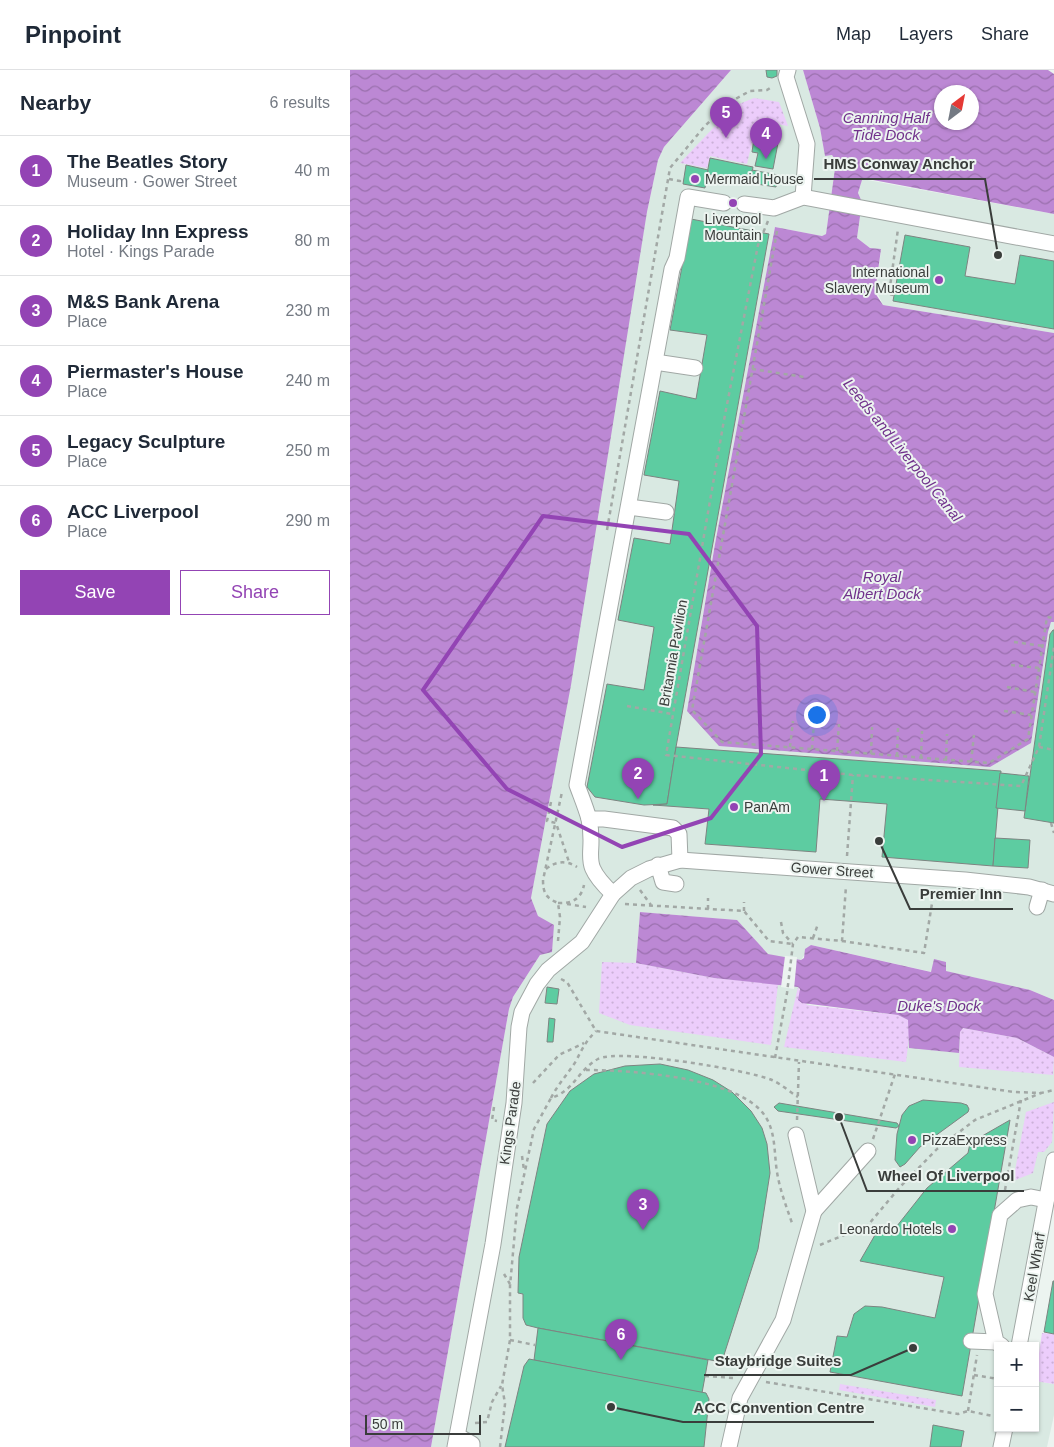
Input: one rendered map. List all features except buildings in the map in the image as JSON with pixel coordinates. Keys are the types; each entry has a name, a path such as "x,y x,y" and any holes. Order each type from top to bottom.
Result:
{"street":[{"path":"787,74 807,144 807,198"},
{"path":"617,898 592,870 589,858 589,819 577,785 655,362 688,197 724,202"},
{"path":"744,204 774,208 807,198 1054,244"},
{"path":"655,362 695,368"},
{"path":"629,507 666,512"},
{"path":"589,819 604,819 673,828 679,834 669,862 666,884"},
{"name":"Gower Street","path":"669,862 710,869 875,881 1029,887 1048,892"},
{"name":"Kings Parade","path":"457,1442 493,1244 514,1103 519,1027 522,1012 537,984 548,970 582,942 631,878 669,862"},
{"path":"1037,907 1048,892"},
{"path":"796,1135 814,1210"},
{"path":"729,1447 740,1398 783,1320 814,1210 868,1151"},
{"name":"Keel Wharf","path":"1021,1342 1054,1160"},
{"path":"998,1342 985,1294 1000,1215 1017,1200 1030,1197 1046,1200"},
{"path":"974,1347 994,1345"},
{"path":"1001,1447 1004,1432"},
{"path":"457,1442 472,1444 472,1447"}],"path":[{"path":"607,530 670,168 704,127 728,103 750,91 767,90 787,74"},
{"path":"668,179 680,181"},
{"name":"Britannia Pavilion","path":"774,208 758,245 724,420 666,755 853,775 1021,786 1039,747"},
{"path":"894,295 889,294 900,215"},
{"path":"777,231 692,710 722,742 989,763 1028,739 1047,617 1054,618"},
{"path":"752,370 804,377"},
{"path":"1014,642 1042,646"},
{"path":"1054,646 1039,747 1054,750"},
{"path":"1011,665 1039,668"},
{"path":"1008,687 1035,692"},
{"path":"627,706 672,714"},
{"path":"1004,711 1031,715"},
{"path":"790,747 793,721"},
{"path":"812,749 814,722"},
{"path":"837,751 839,724"},
{"path":"871,754 872,727"},
{"path":"897,756 898,728"},
{"path":"921,758 922,731"},
{"path":"946,760 947,734"},
{"path":"971,762 974,735"},
{"path":"847,858 853,775"},
{"path":"550,802 546,821 556,823 569,862"},
{"path":"1051,822 1054,833"},
{"path":"583,874 577,866 569,862 553,864 545,870 543,890 548,899 558,903 590,908"},
{"path":"842,941 846,882"},
{"path":"567,904 576,900 582,892 585,883"},
{"path":"639,888 651,905"},
{"path":"775,1058 787,993 793,944 798,937 842,941 924,953 934,888"},
{"path":"617,898 651,905 744,911"},
{"path":"708,898 708,909"},
{"path":"744,902 744,911 769,941 793,944"},
{"path":"558,903 560,917 558,943"},
{"path":"781,922 783,933 793,944"},
{"path":"813,938 818,924"},
{"path":"560,978 567,982 596,1031"},
{"path":"533,1083 559,1055 584,1043 596,1031"},
{"path":"596,1031 1014,1092 1041,1093"},
{"path":"500,1447 505,1404 502,1385 510,1340 510,1286 517,1208 524,1172 534,1129 559,1083 575,1062 584,1043"},
{"path":"552,1098 564,1094 585,1070 598,1059 662,1059 711,1066 773,1080 798,1097"},
{"path":"796,1135 799,1062"},
{"path":"585,1070 621,1070 665,1076 716,1086 749,1101 766,1116 774,1143 777,1172 784,1201"},
{"path":"868,1151 895,1074"},
{"path":"803,1252 868,1225 900,1186 937,1149 975,1120 1021,1100 1054,1090"},
{"path":"1004,1194 1021,1100"},
{"path":"492,1120 494,1107"},
{"path":"522,1154 524,1172"},
{"path":"503,1273 510,1286"},
{"path":"510,1340 535,1345"},
{"path":"968,1411 974,1375 974,1347"},
{"path":"974,1375 994,1379"},
{"path":"705,1376 749,1379 958,1414 968,1411 994,1416"},
{"path":"473,1423 487,1422 492,1402 502,1385"}],"highlighted area":[{"path":"543,516 689,534 757,626 761,754 711,818 622,847 507,789 423,690"}],"shaded area":[{"path":"731,70 803,70 820,128 825,156 832,155 836,161 826,234 822,236 775,227 715,544 687,711 1048,632 1051,622 1054,622 1054,1000 1030,990 945,971 934,960 932,972 811,945 801,960 779,957 768,954 736,920 640,912 636,963 714,978 798,987 802,1003 910,1029 909,1047 960,1032 1054,1057 1054,1160 1020,1342 994,1342 994,1432 1039,1432 1039,1382 1054,1384 1054,1415 1047,1447 431,1447 509,1009 513,997 540,955 544,953 538,916 531,898 647,212 658,160 664,147"},
{"path":"754,98 779,102 788,126 771,123 765,140 753,138 747,164 710,156 707,168 680,163 734,106"},
{"path":"862,179 1054,214 1054,333 883,305 876,290 881,250 870,248 857,238 862,202 858,194"},
{"path":"602,962 636,963 714,978 778,984 771,1045 630,1025 599,1013"},
{"path":"798,987 807,1005 898,1015 908,1020 910,1029 906,1062 784,1047"},
{"path":"963,1028 1017,1038 1054,1057 1053,1075 959,1067 960,1032"},
{"path":"1054,1102 1052,1142 1044,1152 1038,1152 1033,1173 1013,1181 1026,1112"},
{"path":"1042,1333 1054,1334 1054,1384 1039,1382 1039,1354"},
{"path":"840,1384 936,1400 935,1407 839,1390"}],"water":[{"path":"350,70 731,70 664,147 658,160 647,212 571,685 531,898 538,916 554,925 552,952 540,955 513,997 509,1009 431,1447 350,1447"},
{"name":"Royal Albert Dock","path":"803,70 1048,70 1054,74 1054,214 873,180 862,180 858,193 862,202 857,238 870,248 881,249 875,293 883,305 1054,333 1054,622 1051,622 1048,632 1031,743 990,767 719,746 687,711 715,544 775,227 822,236 826,234 836,161 832,155 825,156 820,128"},
{"name":"Duke's Dock","path":"640,912 737,920 768,954 801,960 804,958 805,949 811,945 931,972 934,959 946,962 946,971 1030,990 1054,1000 1054,1057 1017,1038 963,1028 960,1032 959,1053 909,1048 908,1020 898,1015 802,1003 798,1000 800,989 798,987 714,978 636,963"}],"pier":[{"path":"785,956 797,957 794,989 781,987"}],"place":[{"name":"Legacy Sculpture","path":"726,138"},
{"name":"Piermaster's House","path":"766,159"},
{"name":"Mermaid House","path":"695,179"},
{"name":"Liverpool Mountain","path":"733,203"},
{"name":"HMS Conway Anchor","path":"998,255"},
{"name":"International Slavery Museum","path":"939,280"},
{"name":"Holiday Inn Express","path":"638,799"},
{"name":"The Beatles Story","path":"824,801"},
{"name":"PanAm","path":"734,807"},
{"name":"Premier Inn","path":"879,841"},
{"name":"Wheel Of Liverpool","path":"839,1117"},
{"name":"PizzaExpress","path":"912,1140"},
{"name":"Leonardo Hotels","path":"952,1229"},
{"name":"M&S Bank Arena","path":"643,1230"},
{"name":"Staybridge Suites","path":"913,1348"},
{"name":"ACC Liverpool","path":"621,1360"},
{"name":"ACC Convention Centre","path":"611,1407"}],"water label":[{"name":"Canning Half Tide Dock","path":"886,126"},
{"name":"Leeds and Liverpool Canal","path":"903,450"}]}
